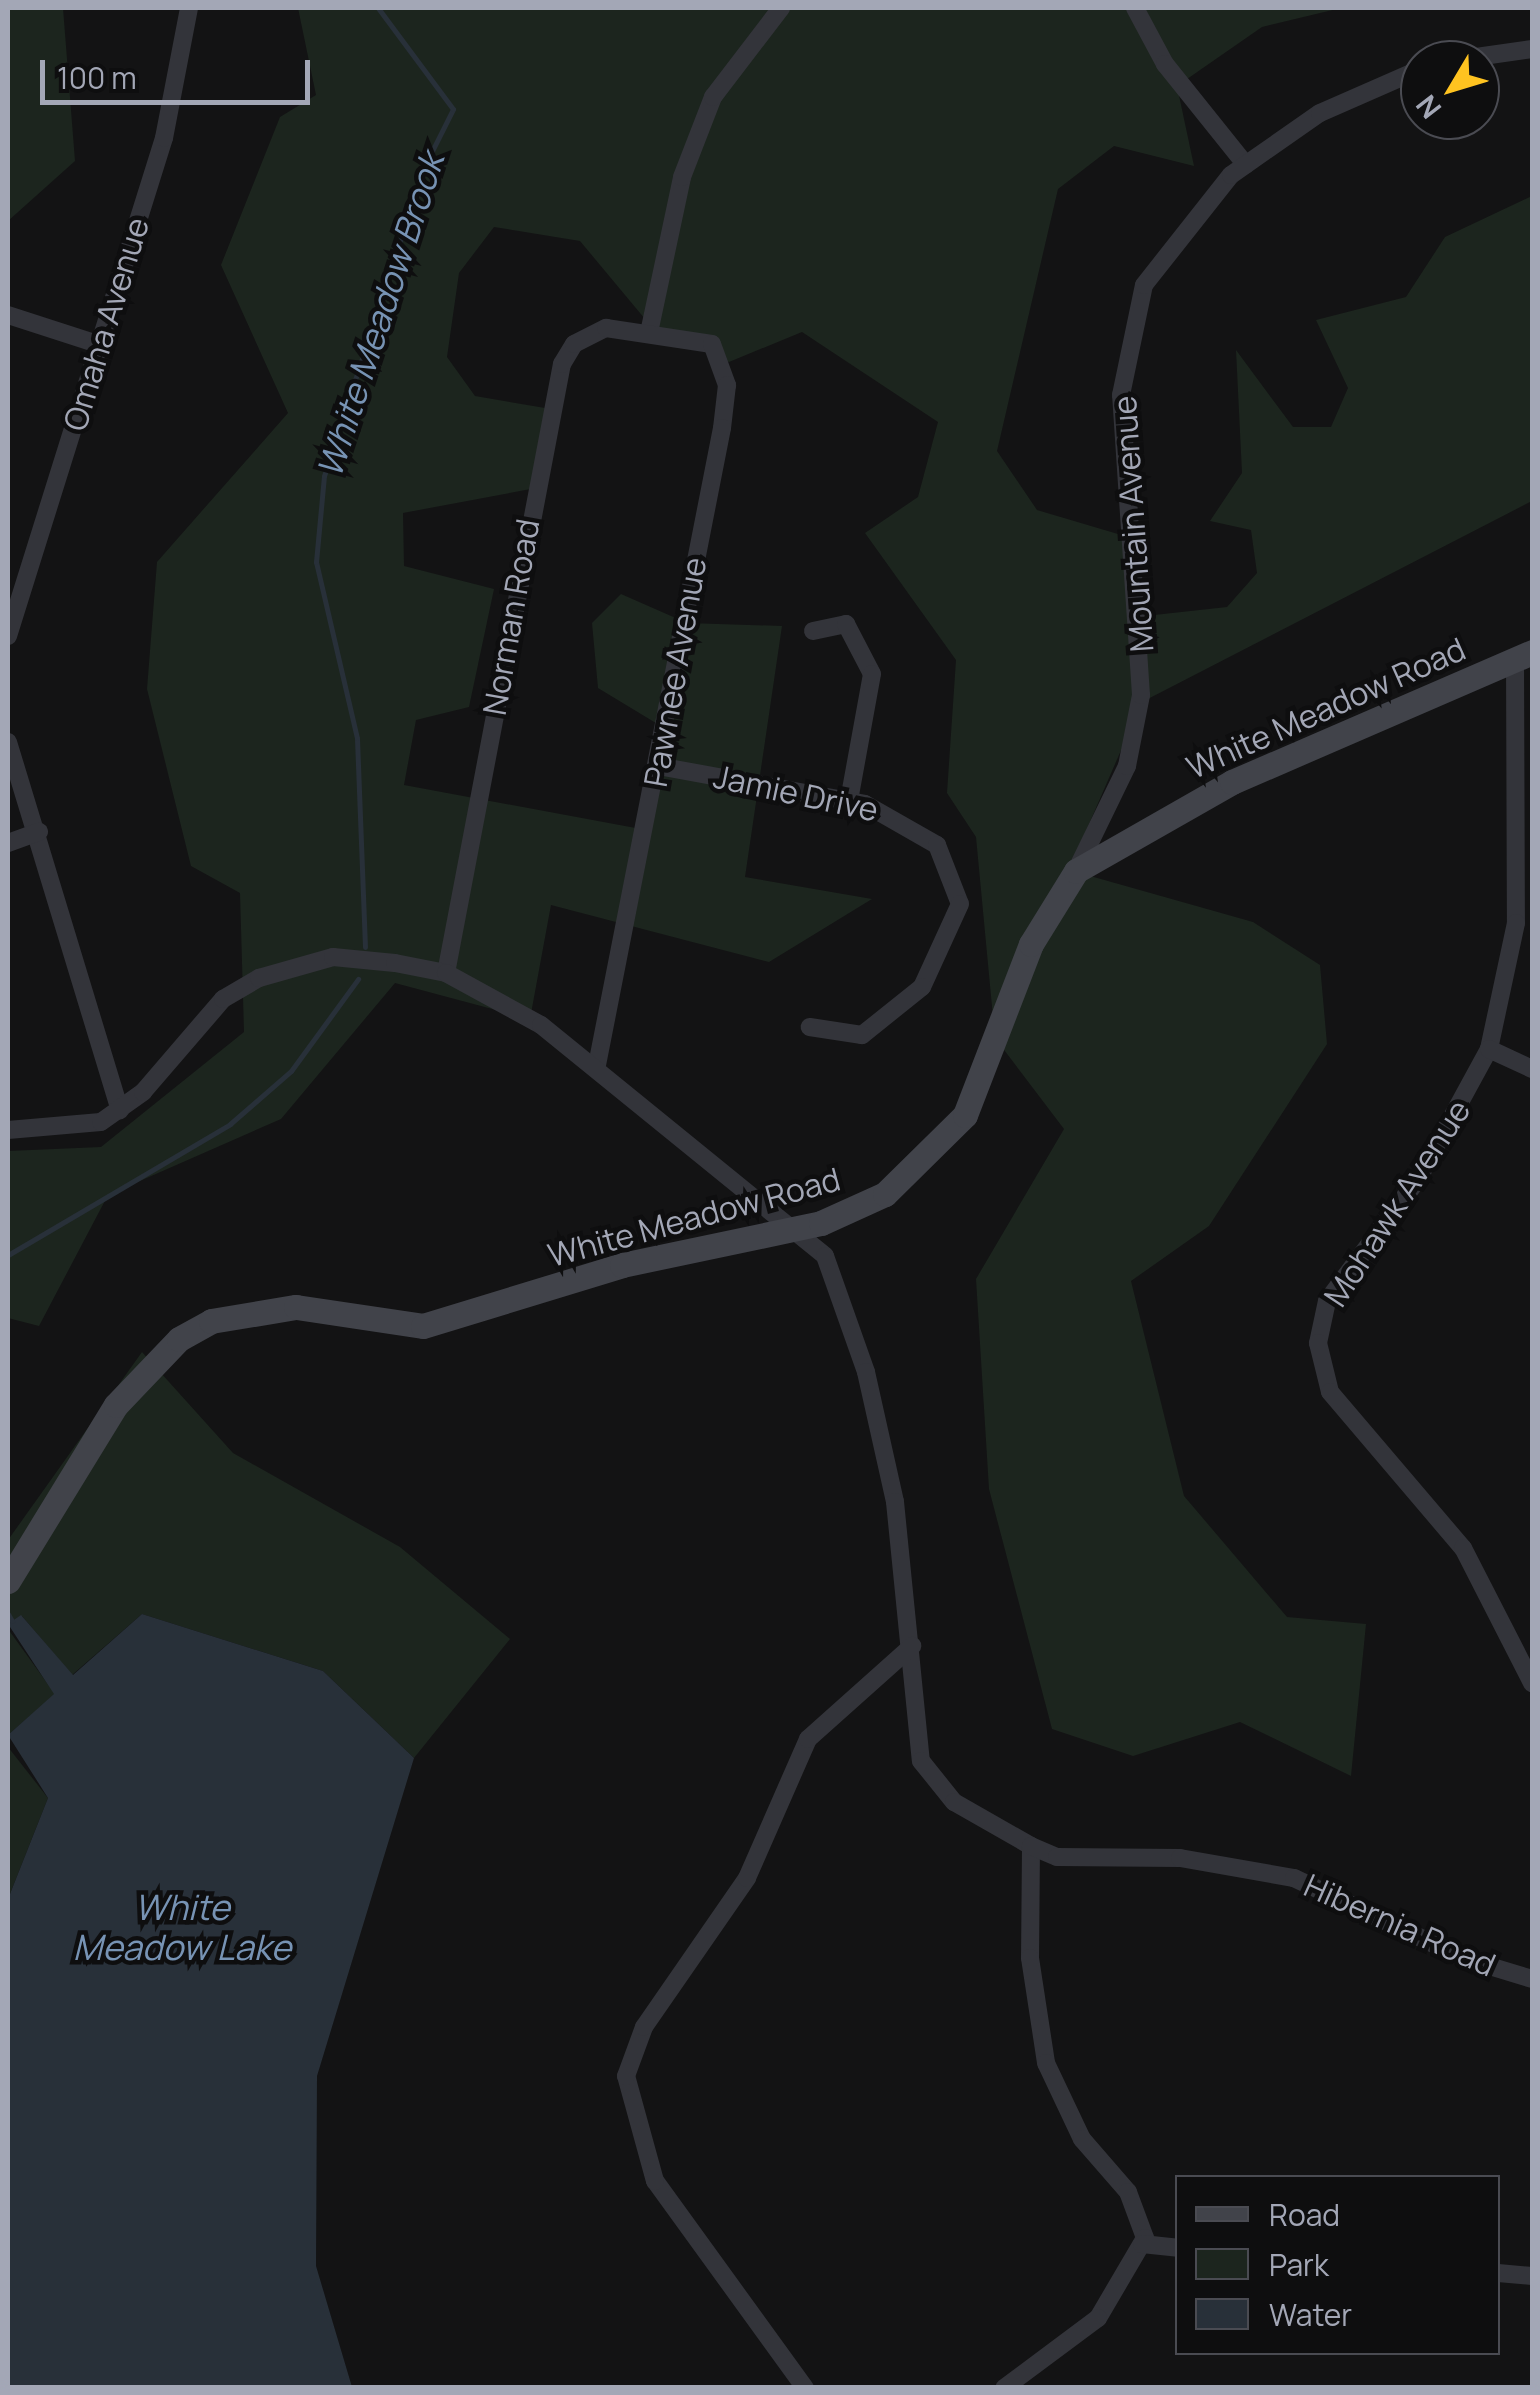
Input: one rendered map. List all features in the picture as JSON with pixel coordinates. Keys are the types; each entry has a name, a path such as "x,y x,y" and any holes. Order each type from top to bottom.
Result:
{"street":[{"name":"Omaha Avenue","path":"8,636 164,138 189,8"},
{"path":"650,328 682,177 713,97 781,8"},
{"path":"1135,8 1186,93 1246,165"},
{"path":"1500,54 1532,49"},
{"name":"Mountain Avenue","path":"1076,871 1128,766 1142,694 1140,583 1123,444 1126,346 1160,256 1246,165 1320,113 1400,78"},
{"path":"8,314 98,344"},
{"name":"Norman Road","path":"446,974 562,364 574,344 606,328 650,328"},
{"name":"Pawnee Avenue","path":"597,1065 658,766 728,385 712,344 650,328"},
{"path":"813,630 846,624 872,674 849,801"},
{"name":"White Meadow Road","path":"12,1574 116,1405 178,1339 211,1321 296,1307 423,1326 622,1265 791,1228 885,1194 949,1138 1030,944 1076,871 1232,782 1524,656"},
{"name":"Mohawk Avenue","path":"1524,656 1516,923 1489,1049 1418,1178 1328,1301 1319,1359 1322,1379 1365,1441 1463,1548 1532,1683"},
{"path":"8,742 39,832 120,1110"},
{"name":"Jamie Drive","path":"658,766 849,801 898,815 937,845 960,904 944,950 891,1019 862,1035 810,1027"},
{"path":"8,842 39,832"},
{"path":"8,1130 73,1129 120,1110 224,999 300,962 333,958 395,962 446,974 597,1065 832,1267 866,1372 906,1557 912,1646 808,1739 747,1878 644,2026 626,2076 655,2180 804,2388"},
{"path":"1489,1049 1532,1068"},
{"name":"Hibernia Road","path":"912,1646 921,1762 954,1802 1031,1846 1057,1857 1180,1858 1294,1878 1463,1958 1532,1979"},
{"path":"1004,2388 1098,2318 1142,2244 1128,2192 1082,2139 1046,2063 1030,1958 1031,1846"},
{"path":"1142,2244 1175,2248"},
{"path":"1500,2273 1532,2276"}],"green space":[{"path":"8,8 63,8 75,161 8,221"},
{"path":"298,8 1341,8 1262,27 1177,86 1194,166 1114,146 1058,189 997,451 1037,510 1128,537 1136,617 1227,607 1257,573 1251,530 1210,521 1242,473 1236,350 1293,427 1331,427 1348,388 1316,320 1406,297 1445,237 1532,196 1532,501 1142,702 1069,870 1253,922 1320,965 1327,1044 1209,1226 1131,1281 1184,1496 1287,1617 1366,1624 1351,1776 1240,1722 1133,1756 1052,1729 989,1489 976,1279 1064,1129 995,1038 976,837 947,793 956,660 865,533 918,497 938,422 802,332 729,362 655,331 580,241 494,227 459,273 447,357 475,396 551,409 536,488 403,513 404,566 494,589 469,707 416,720 404,785 641,829 669,731 598,688 592,623 621,594 687,623 782,626 745,877 872,899 769,962 551,905 530,1019 395,983 281,1119 108,1195 39,1326 8,1318 8,1151 101,1147 244,1032 240,893 191,866 147,689 157,562 288,413 221,265 280,117 316,95"},
{"path":"142,1352 233,1453 400,1547 510,1639 414,1758 323,1671 142,1614 72,1675 22,1616 8,1624 8,1540"},
{"path":"8,1629 55,1694 8,1735"},
{"path":"8,1747 48,1798 8,1899"}],"water":[{"name":"White Meadow Lake","path":"142,1614 323,1671 414,1758 317,2076 316,2266 352,2387 8,2387 8,1899 48,1798 8,1735 54,1694 8,1624 21,1615 73,1675"}],"waterway":[{"name":"White Meadow Brook","path":"365,947 357,738 316,562 324,476 423,169 453,109 378,8"},
{"name":"White Meadow Brook","path":"8,1255 230,1124 291,1071 358,979"},
{"name":"White Meadow Brook","path":"8,1614 12,1621"}]}
